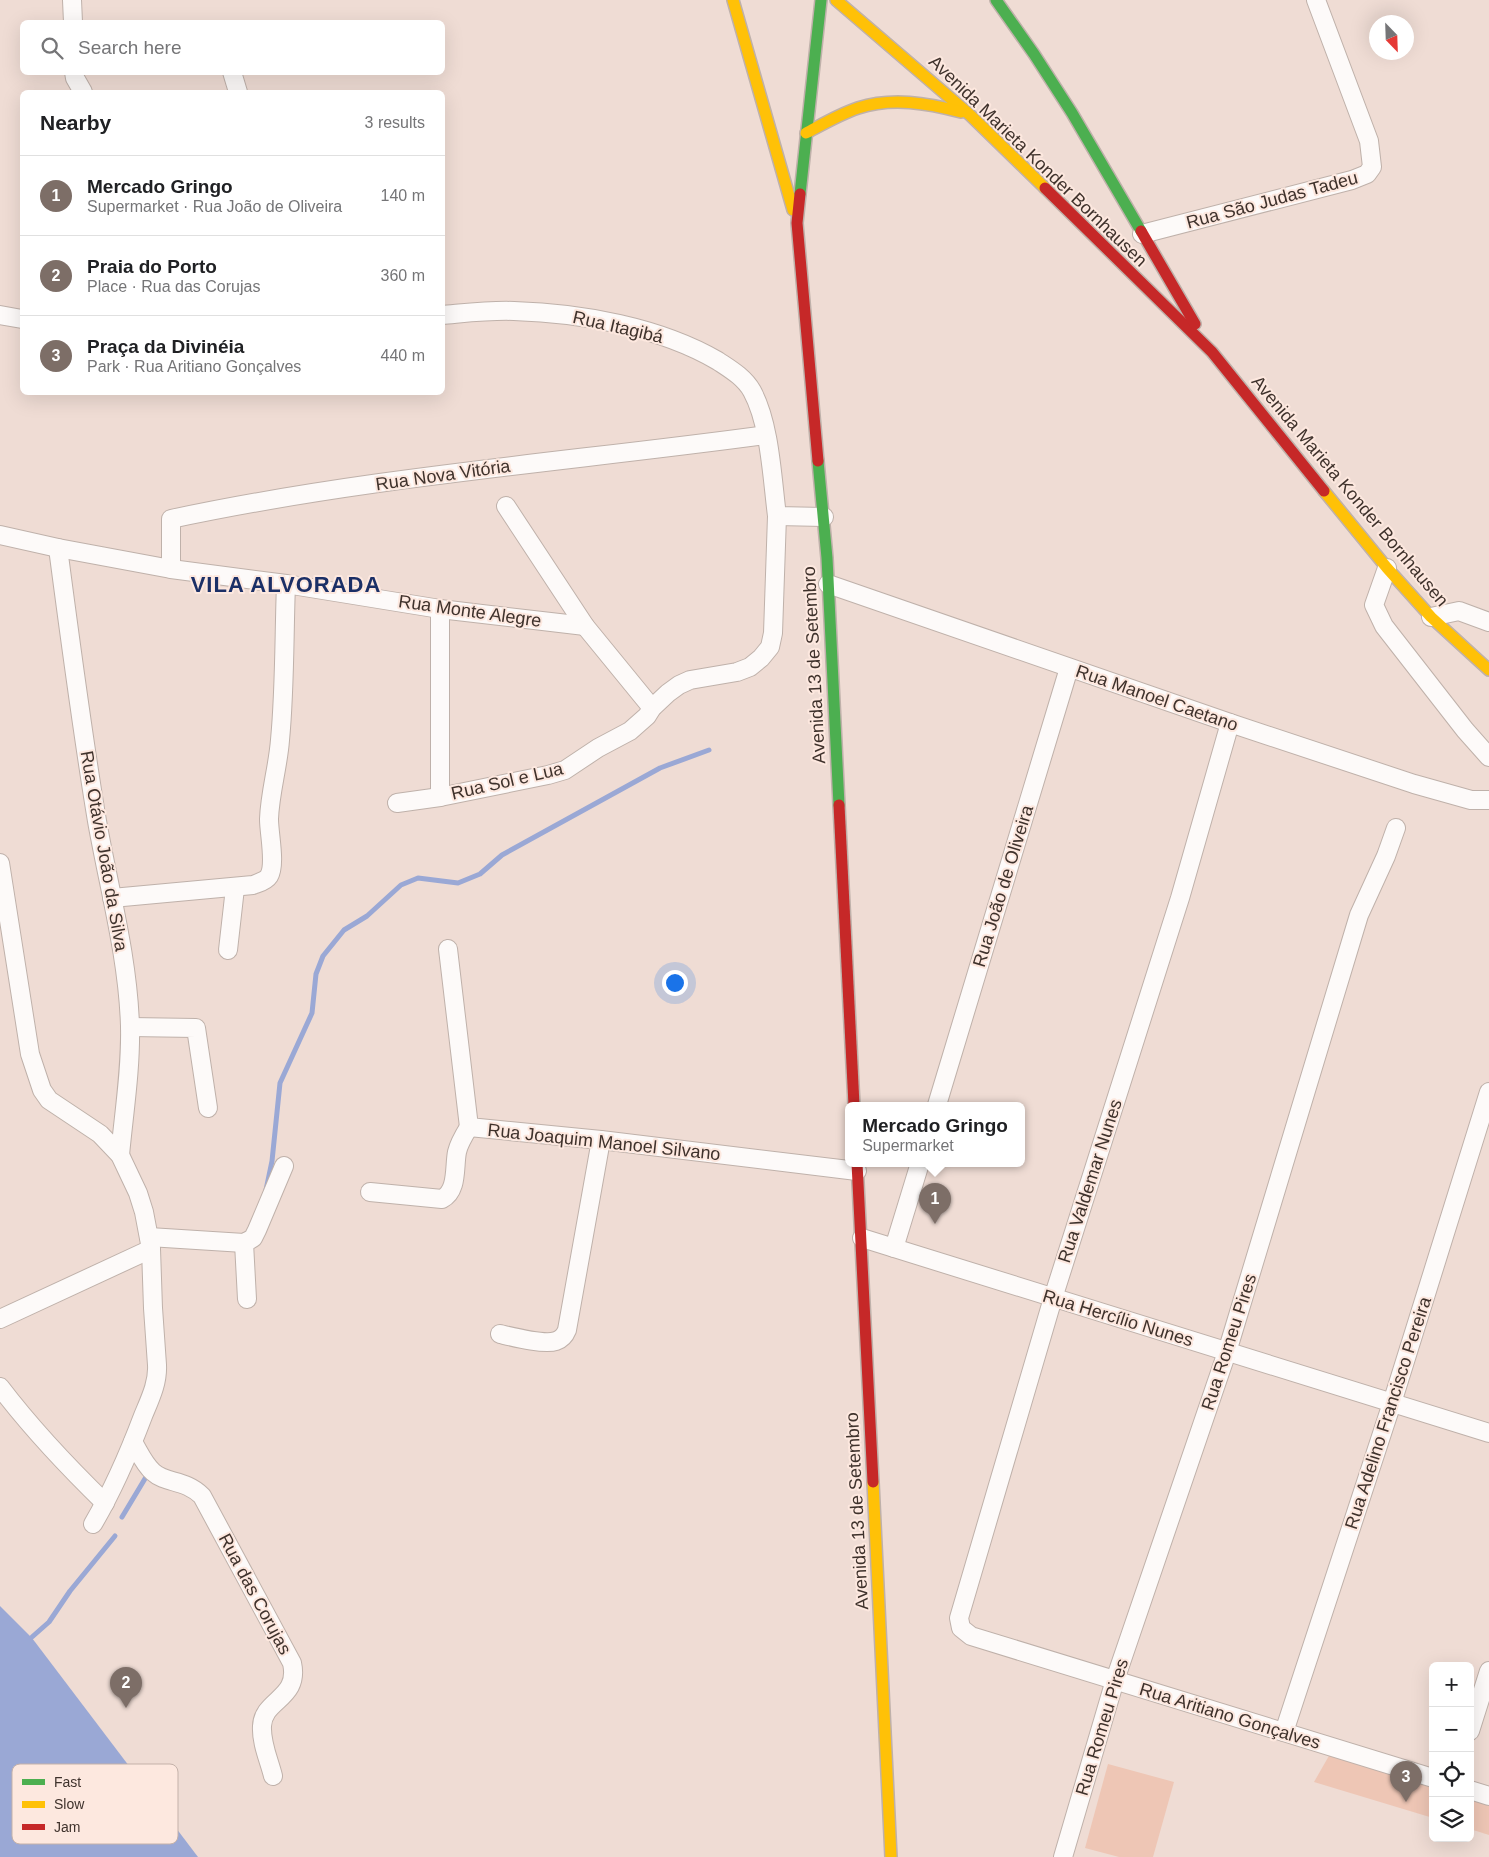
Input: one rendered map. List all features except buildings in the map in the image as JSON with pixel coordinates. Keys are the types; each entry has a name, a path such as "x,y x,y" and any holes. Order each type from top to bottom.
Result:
{"main road":[{"name":"Avenida 13 de Setembro","path":"733,0 797,223 824,517 854,1102"},
{"name":"Avenida 13 de Setembro","path":"797,223 821,0"},
{"name":"Avenida Marieta Konder Bornhausen","path":"836,0 970,115 1212,352 1387,568 1431,617 1489,670"},
{"name":"Avenida Marieta Konder Bornhausen","path":"996,0 1072,113 1212,352"},
{"path":"806,133 864,106 900,101 930,103 970,115"},
{"name":"Avenida 13 de Setembro","path":"857,1167 891,1857"}],"street":[{"path":"72,0 73,20"},
{"name":"Rua São Judas Tadeu","path":"1142,234 1352,180 1367,174 1372,167 1369,142 1316,0"},
{"path":"74,75 82,90"},
{"path":"233,75 237,90"},
{"name":"Rua Itagibá","path":"445,315 513,310 570,315 654,332 699,350 734,371 751,388 762,413 777,516"},
{"path":"0,315 20,319"},
{"name":"Rua Nova Vitória","path":"171,569 171,519 232,506 479,469 632,453 766,435"},
{"path":"506,506 585,626 652,708"},
{"path":"777,516 824,517"},
{"name":"Rua Sol e Lua","path":"440,609 440,797 548,775 565,770 593,751 630,731 648,716 652,708 668,692 679,685 690,680 737,672 750,667 761,658 770,647 773,632 777,516"},
{"name":"Rua Monte Alegre","path":"0,535 171,569 286,584 440,609 585,626"},
{"name":"Rua Otávio João da Silva","path":"58,548 89,773 123,960 130,1027 128,1075 120,1155"},
{"path":"1387,568 1374,605 1384,626 1465,730 1489,757"},
{"path":"112,898 235,888 253,885 262,882 268,877 271,868 269,820 280,742 284,682 286,584"},
{"name":"Rua Manoel Caetano","path":"828,584 1230,724 1414,784 1457,794 1471,800 1489,800"},
{"path":"1431,617 1459,611 1489,622"},
{"name":"Rua João de Oliveira","path":"938,1102 1068,668"},
{"name":"Rua Valdemar Nunes","path":"971,1636 961,1628 958,1618 1052,1298 1180,898 1230,724"},
{"path":"397,803 440,797"},
{"name":"Rua Romeu Pires","path":"1063,1857 1115,1680 1227,1352 1359,915 1386,856 1396,828"},
{"path":"0,863 30,1054 36,1075 42,1090 49,1100 100,1134 120,1155 138,1193 150,1243 152,1308 158,1374 133,1442 105,1503 93,1524"},
{"path":"228,950 235,888"},
{"name":"Rua Joaquim Manoel Silvano","path":"448,949 469,1127 845,1166"},
{"path":"130,1027 196,1028 208,1108"},
{"name":"Rua Adelino Francisco Pereira","path":"1284,1732 1392,1403 1489,1092"},
{"path":"370,1192 442,1199 448,1196 452,1189 457,1152 469,1127"},
{"path":"500,1334 544,1342 555,1342 564,1336 568,1330 601,1140"},
{"path":"0,1319 150,1243 244,1243 253,1238 284,1166"},
{"path":"894,1248 919,1167"},
{"name":"Rua Hercílio Nunes","path":"862,1238 1489,1433"},
{"path":"244,1243 247,1299"},
{"path":"0,1387 76,1475 105,1503"},
{"name":"Rua das Corujas","path":"133,1442 152,1472 160,1477 189,1486 202,1496 292,1663 294,1679 289,1689 268,1712 262,1725 262,1737 273,1776"},
{"name":"Rua Aritiano Gonçalves","path":"971,1636 1429,1777"},
{"path":"1474,1718 1489,1671"},
{"path":"1474,1791 1489,1796"}],"shaded area":[{"path":"1330,1754 1429,1785 1429,1817 1314,1782"},
{"path":"1108,1764 1174,1782 1153,1857 1119,1857 1085,1848"},
{"path":"1474,1798 1489,1803 1489,1835 1474,1830"}],"water":[{"path":"0,1606 32,1638 128,1764 12,1764 12,1844 178,1844 178,1831 198,1857 0,1857"}],"waterway":[{"path":"266,1190 272,1161 280,1083 312,1013 316,974 323,956 344,930 367,916 401,885 418,878 458,883 480,874 502,855 660,768 709,750"},
{"path":"122,1517 146,1477"},
{"path":"32,1637 49,1622 70,1591 115,1536"}],"traffic: fast":[{"path":"800,194 821,0"},
{"path":"996,0 1072,113 1141,231"},
{"path":"818,461 827,558 839,805"}],"traffic: slow":[{"path":"733,0 793,210"},
{"path":"836,0 970,115 1045,188"},
{"path":"806,133 851,110 884,103 910,102 961,112"},
{"path":"1324,491 1387,568 1431,617 1489,670"},
{"path":"873,1482 891,1857"}],"traffic: jam":[{"path":"1045,188 1212,352 1324,491"},
{"path":"800,194 797,223 818,461"},
{"path":"1141,231 1195,324"},
{"path":"839,805 854,1102"},
{"path":"857,1167 873,1482"}],"place":[{"name":"Mercado Gringo","path":"935,1224"},
{"name":"Praia do Porto","path":"126,1708"},
{"name":"Praça da Divinéia","path":"1406,1802"}],"district":[{"name":"VILA ALVORADA","path":"286,584"}]}
